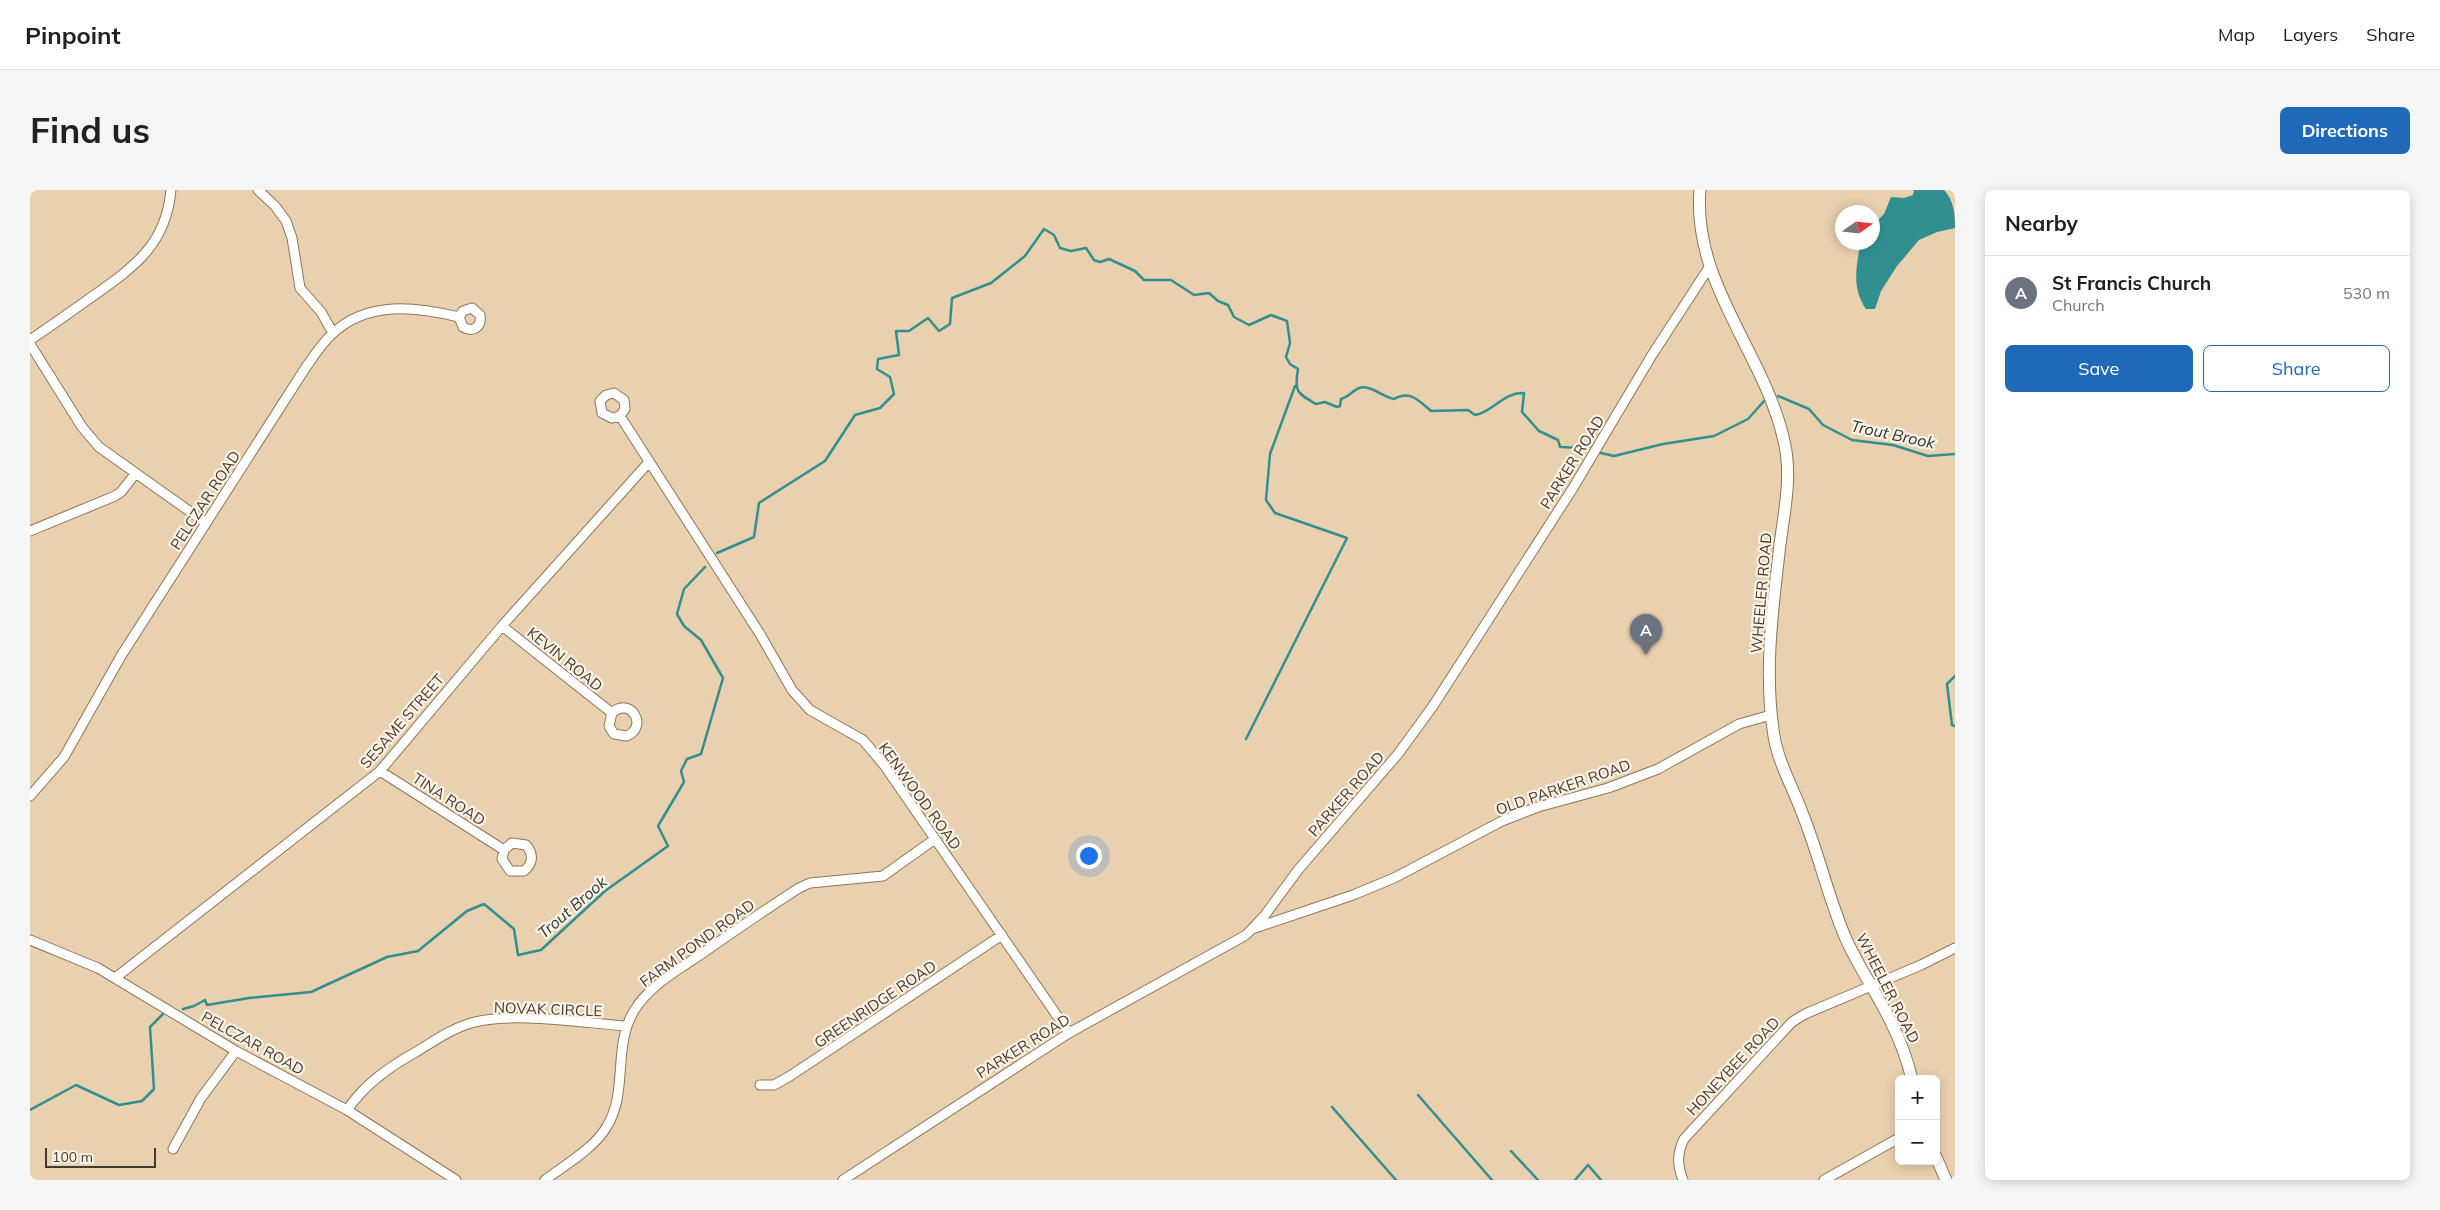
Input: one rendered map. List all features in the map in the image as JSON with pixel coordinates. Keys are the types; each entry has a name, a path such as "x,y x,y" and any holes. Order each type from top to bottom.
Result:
{"street":[{"path":"30,340 126,274 144,257 158,236 166,215 171,190"},
{"path":"258,190 275,206 286,220 292,238 300,288 321,312 333,333"},
{"name":"WHEELER ROAD","path":"1700,190 1700,225 1710,266 1737,331 1768,392 1788,458 1786,504 1770,634 1771,715 1774,739 1823,869 1841,928 1899,1037 1911,1075"},
{"name":"PARKER ROAD","path":"843,1180 1069,1033 1246,935 1252,929 1265,915 1298,870 1398,754 1433,706 1573,488 1652,355 1710,266"},
{"name":"PELCZAR ROAD","path":"30,796 64,757 121,656 306,367 333,333 358,318 400,307 427,310 459,317"},
{"path":"30,344 90,438 110,457 206,523"},
{"name":"KENWOOD ROAD","path":"620,416 760,634 792,690 810,710 862,740 884,765 1069,1033"},
{"name":"SESAME STREET","path":"115,978 380,771 502,626 649,462"},
{"path":"30,531 115,496 121,492 135,474"},
{"name":"KEVIN ROAD","path":"502,626 612,713"},
{"name":"OLD PARKER ROAD","path":"1252,929 1378,884 1502,822 1538,807 1608,788 1658,769 1740,724 1771,715"},
{"name":"TINA ROAD","path":"380,771 504,850"},
{"name":"FARM POND ROAD","path":"546,1180 594,1141 610,1121 616,1104 620,1054 627,1026 635,1009 654,987 798,888 810,883 883,876 935,839"},
{"name":"GREENRIDGE ROAD","path":"760,1085 774,1085 790,1076 1002,935"},
{"name":"PELCZAR ROAD","path":"30,940 76,958 115,978 236,1051 347,1110 456,1180"},
{"name":"HONEYBEE ROAD","path":"1683,1180 1679,1171 1678,1152 1684,1139 1792,1022 1805,1014 1871,987 1955,948"},
{"name":"NOVAK CIRCLE","path":"347,1110 366,1087 384,1072 450,1032 471,1023 504,1018 627,1026"},
{"path":"173,1149 201,1098 236,1051"},
{"path":"1824,1180 1895,1140"},
{"path":"1940,1165 1946,1180"}],"water":[{"path":"1914,190 1944,190 1953,208 1955,228 1937,232 1919,240 1897,266 1881,291 1875,309 1866,309 1858,293 1856,277 1859,250 1880,250 1880,218 1884,214 1891,197 1904,198 1913,195"}],"waterway":[{"name":"Trout Brook","path":"717,553 754,537 759,503 825,461 855,415 880,408 894,394 890,377 877,369 878,359 899,355 896,331 909,331 928,318 939,331 950,324 952,298 991,283 1025,256 1044,229 1054,235 1060,248 1071,251 1086,248 1094,260 1100,262 1109,259 1135,271 1144,280 1171,280 1194,295 1209,293 1218,301 1228,305 1234,317 1249,325 1271,315 1287,321 1290,343 1286,357 1290,364 1298,369 1296,383 1298,391 1316,404 1325,402 1337,407 1340,406 1341,399 1363,387 1394,399 1400,396 1409,396 1418,400 1431,411 1468,410 1475,415 1510,396 1524,393 1522,412 1539,431 1558,440 1560,447 1581,448 1590,446"},
{"path":"1246,739 1347,538 1275,513 1266,500 1270,454 1295,386"},
{"name":"Trout Brook","path":"1778,396 1809,409 1823,425 1852,440 1893,445 1928,456 1955,454"},
{"name":"Trout Brook","path":"1601,453 1614,456 1663,444 1714,436 1748,419 1765,400"},
{"name":"Trout Brook","path":"183,1009 205,1000 207,1005 249,998 311,992 387,957 418,951 467,911 484,904 514,929 518,955 541,950 605,891 668,846 658,826 684,782 681,771 687,759 701,754 723,678 701,640 684,626 677,614 684,589 705,567"},
{"name":"Trout Brook","path":"1955,676 1947,684 1952,725 1955,726"},
{"name":"Trout Brook","path":"30,1110 76,1085 119,1105 142,1101 154,1089 150,1027 163,1014"},
{"path":"1418,1095 1492,1180"},
{"path":"1332,1107 1396,1180"},
{"path":"1511,1151 1538,1180"},
{"path":"1575,1180 1588,1165 1601,1180"}],"place":[{"name":"St Francis Church","path":"1646,655"}]}
